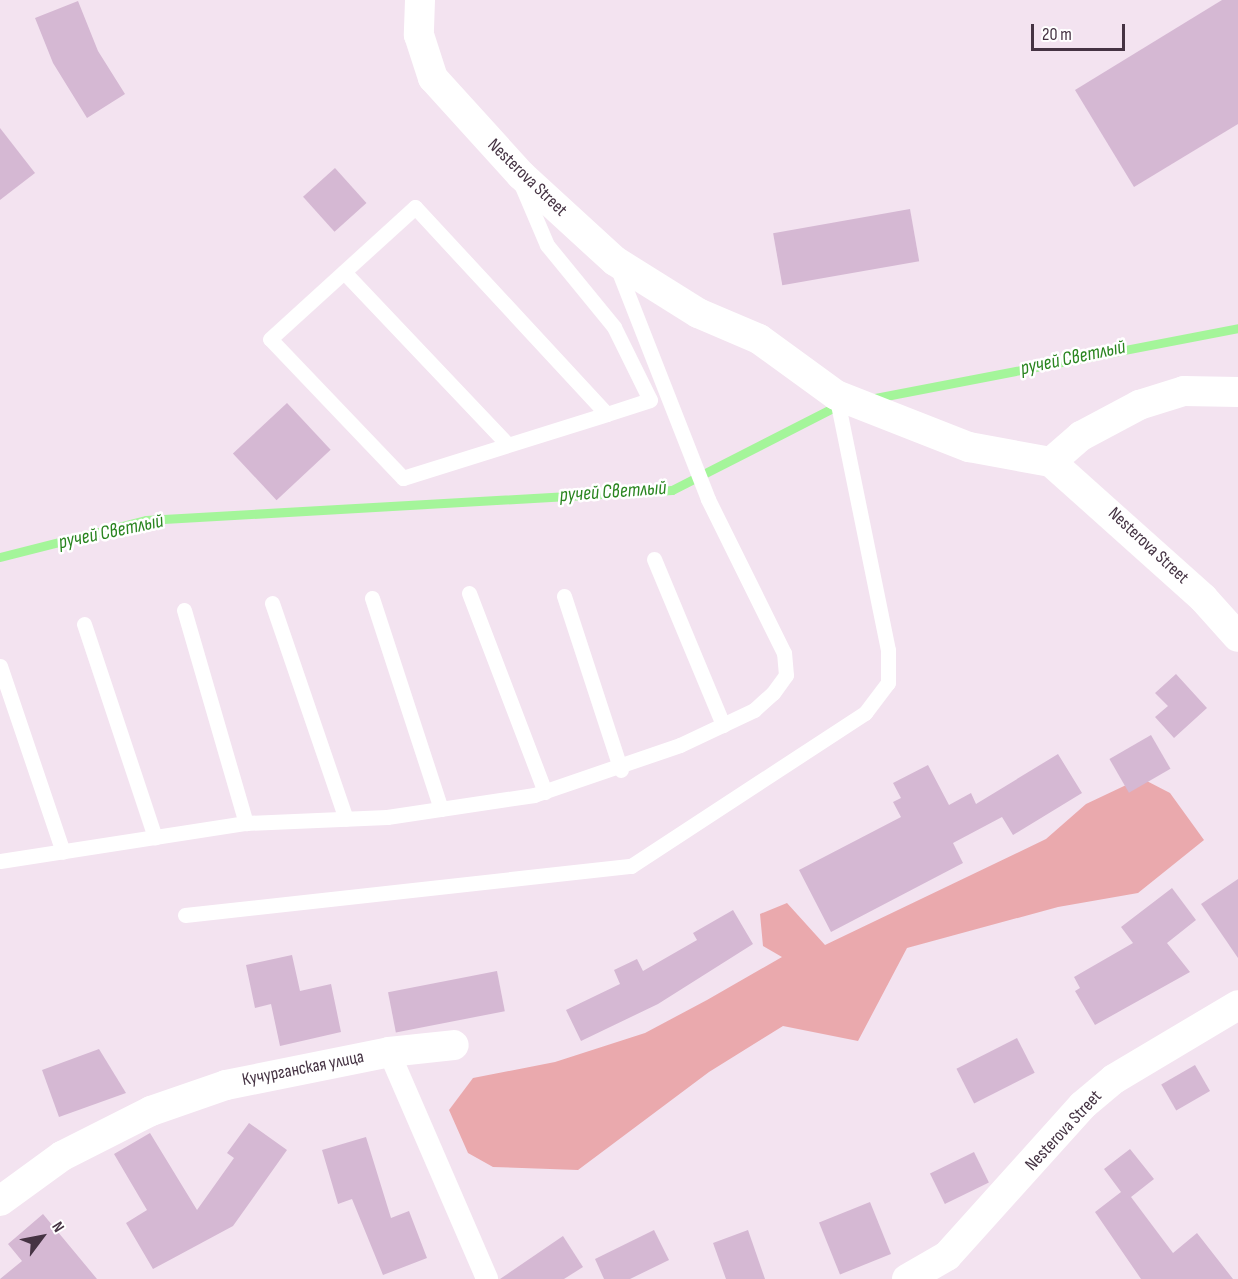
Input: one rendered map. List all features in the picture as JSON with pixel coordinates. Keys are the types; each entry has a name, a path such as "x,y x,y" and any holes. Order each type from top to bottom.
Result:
{"street":[{"name":"Nesterova Street","path":"420,0 419,34 433,78 513,167 615,261 698,313 759,339 837,396 969,447 1051,462 1195,590 1238,637"},
{"path":"1051,462 1081,436 1139,405 1185,391 1238,392"},
{"name":"Nesterova Street","path":"907,1279 946,1256 1106,1086 1238,1005"},
{"path":"389,1052 454,1045"},
{"name":"Кучурганская улица","path":"0,1201 62,1156 151,1111 226,1085 389,1052 487,1279"}],"lane":[{"path":"513,167 547,245 614,327 650,400 607,414 508,446 403,478 270,339 415,207 607,414"},
{"path":"0,861 246,823 346,819 441,809 545,792 621,770 754,710 786,675 784,653 708,500 665,400 615,261"},
{"path":"344,272 508,446"},
{"path":"185,915 631,866 865,712 888,683 888,650 837,396"},
{"path":"654,559 723,725"},
{"path":"469,593 545,792"},
{"path":"564,596 621,770"},
{"path":"372,598 441,809"},
{"path":"272,603 346,819"},
{"path":"184,610 246,823"},
{"path":"84,624 155,837"},
{"path":"0,666 63,852"}],"shaded area":[{"path":"1141,778 1170,793 1204,840 1138,893 1058,907 907,948 858,1041 783,1026 709,1072 578,1170 493,1167 468,1153 449,1110 473,1078 555,1062 645,1033 707,1000 782,957 763,946 760,914 787,903 825,945 1046,839 1086,804"}],"building":[{"path":"1222,0 1238,0 1238,124 1134,187 1075,90"},
{"path":"78,1 98,51 125,94 87,118 53,63 35,18"},
{"path":"0,128 35,173 0,200"},
{"path":"335,168 366,203 334,232 303,197"},
{"path":"910,209 919,261 782,285 773,233"},
{"path":"287,403 331,450 277,500 233,453"},
{"path":"1176,674 1207,708 1174,738 1155,717 1168,706 1155,693"},
{"path":"1151,735 1170,769 1129,793 1109,759"},
{"path":"1058,754 1082,793 1013,835 1002,817 953,843 963,863 831,932 799,870 901,817 893,802 901,798 893,783 928,765 949,805 971,793 976,804"},
{"path":"1238,879 1238,958 1201,904"},
{"path":"1172,888 1196,920 1167,943 1190,972 1095,1025 1075,991 1080,988 1074,977 1133,943 1121,927"},
{"path":"733,910 753,944 658,1004 581,1041 566,1010 620,984 614,970 637,959 643,971 697,940 693,933"},
{"path":"292,955 300,991 331,984 341,1032 280,1046 271,1004 255,1008 246,965"},
{"path":"497,971 505,1011 396,1032 388,992"},
{"path":"1017,1038 1035,1073 974,1104 956,1069"},
{"path":"99,1049 126,1093 59,1117 42,1070"},
{"path":"1195,1065 1210,1091 1176,1110 1161,1084"},
{"path":"249,1123 287,1150 233,1226 153,1269 126,1223 147,1210 114,1154 150,1133 197,1210 234,1158 227,1153"},
{"path":"366,1137 391,1218 409,1211 427,1258 383,1275 352,1199 338,1204 322,1150"},
{"path":"1130,1149 1154,1179 1131,1197 1173,1253 1197,1233 1233,1279 1141,1279 1095,1212 1121,1192 1104,1169"},
{"path":"974,1152 989,1183 945,1204 930,1173"},
{"path":"870,1202 891,1254 840,1275 819,1223"},
{"path":"43,1214 97,1279 0,1279 22,1261 8,1244"},
{"path":"654,1230 669,1260 630,1279 604,1279 595,1259"},
{"path":"748,1230 765,1279 726,1279 713,1243"},
{"path":"563,1236 583,1267 564,1279 500,1279"}],"waterway":[{"name":"ручей Светлый","path":"870,399 1238,328"},
{"name":"ручей Светлый","path":"0,557 146,520 672,490 839,405"}]}
